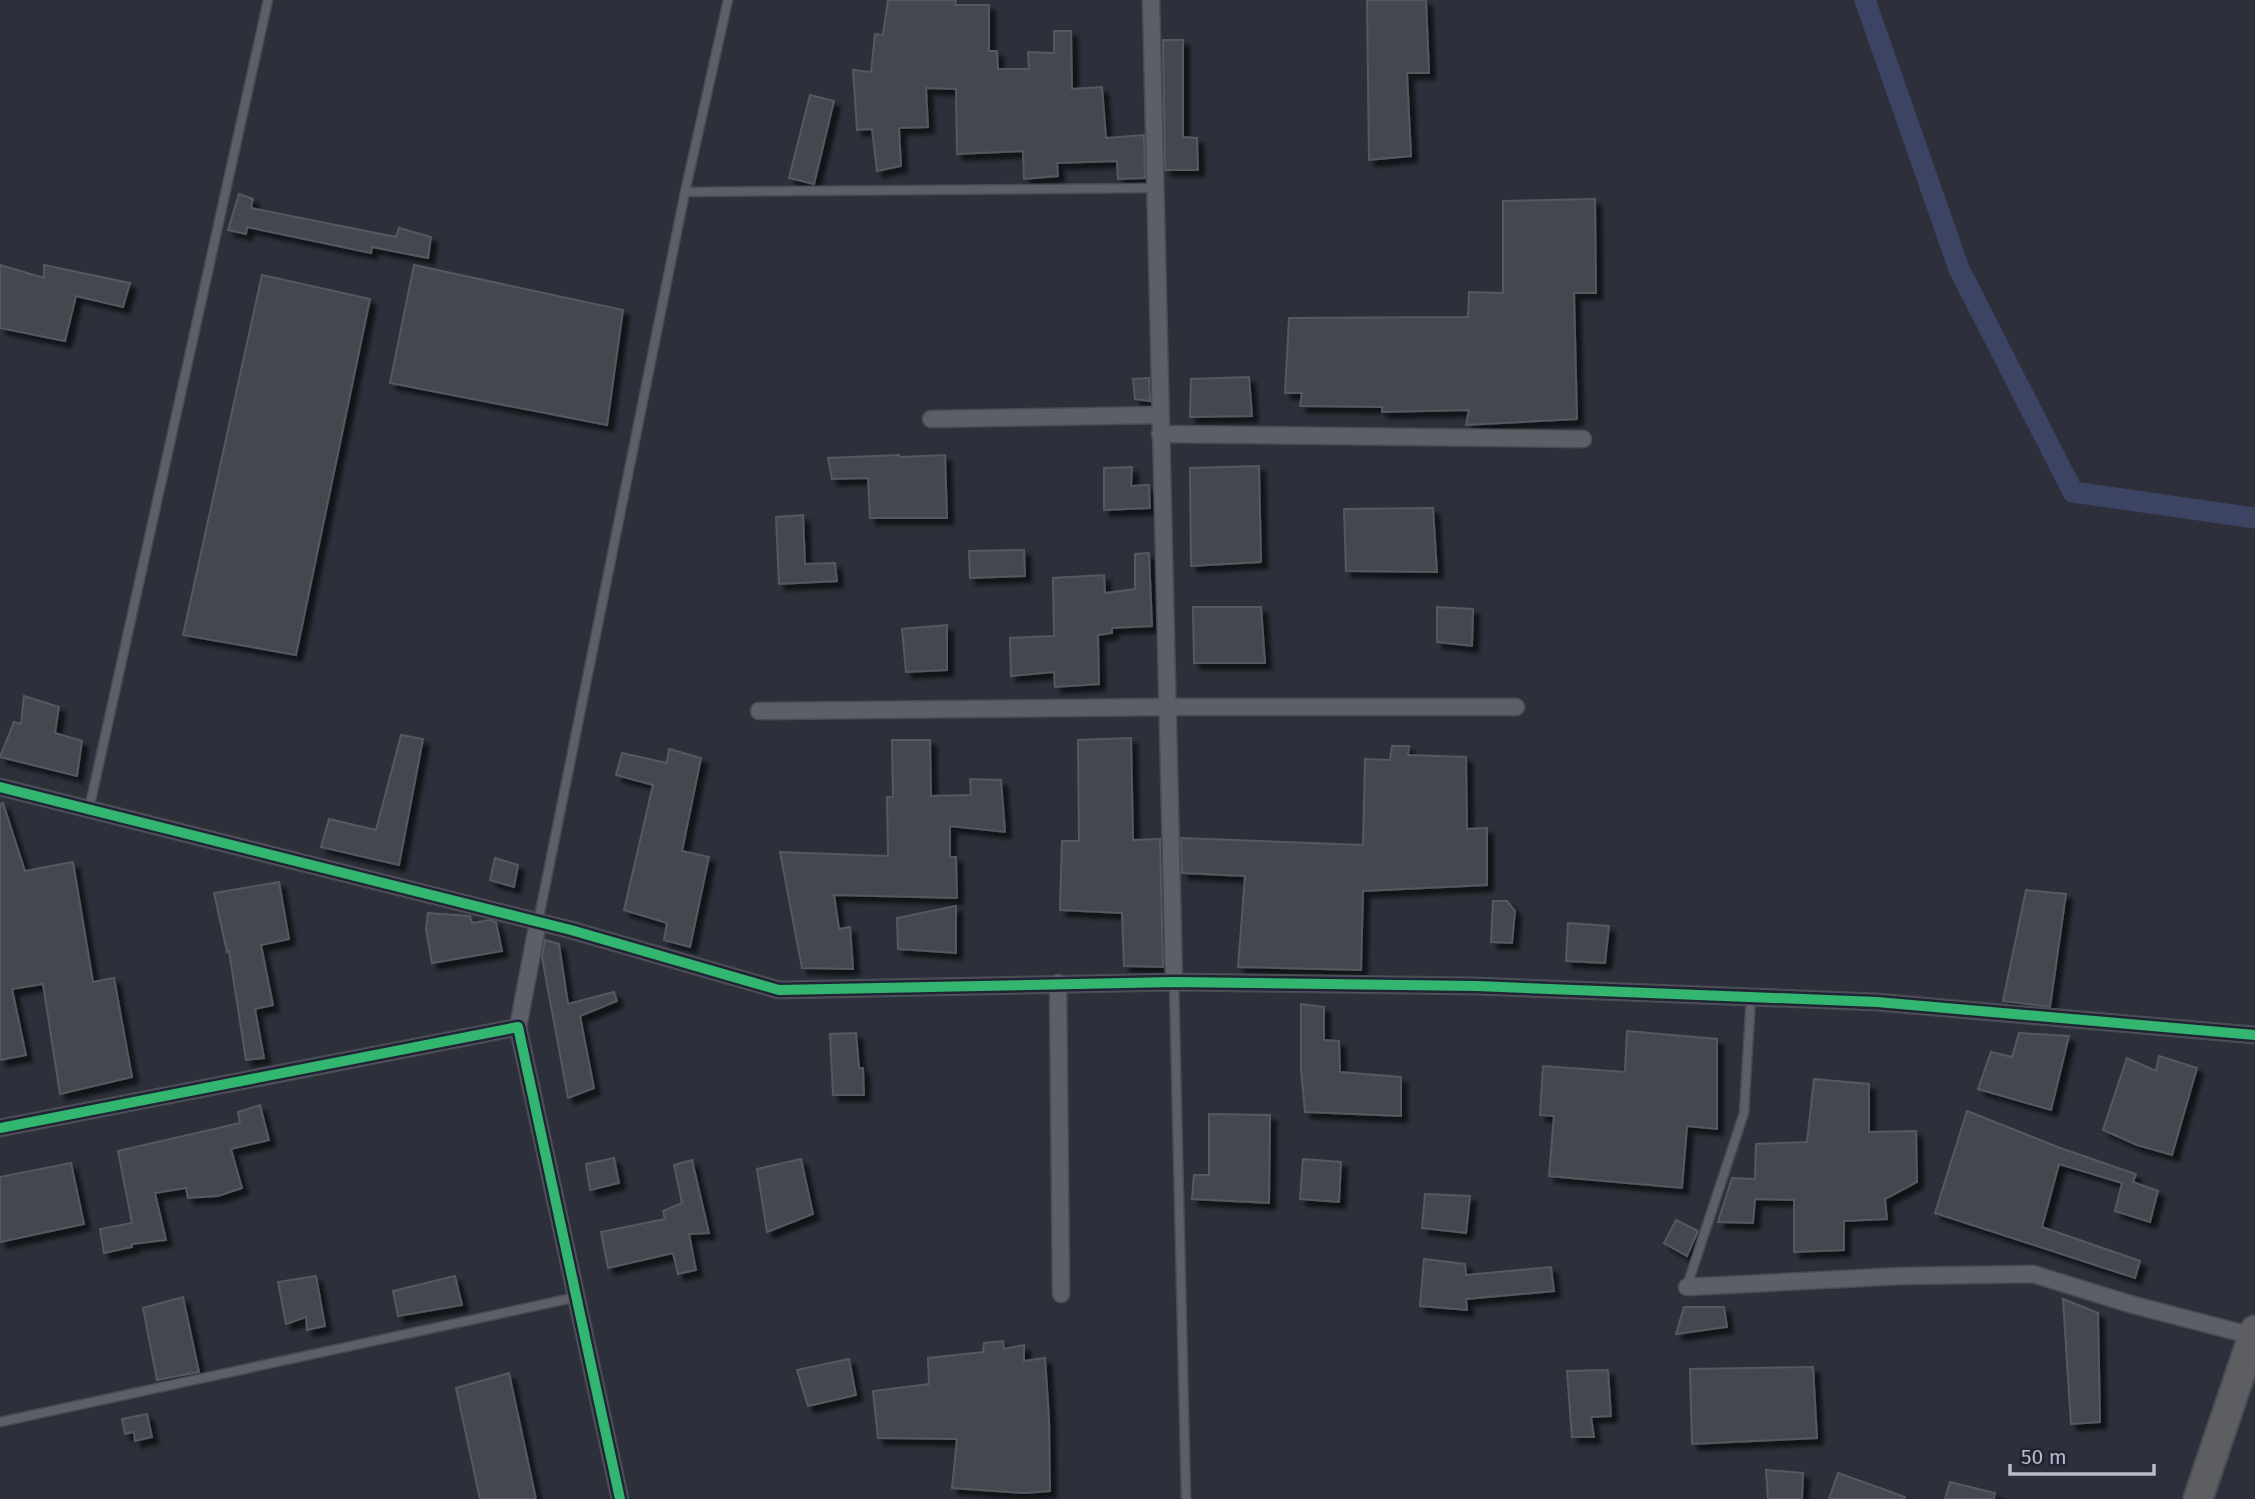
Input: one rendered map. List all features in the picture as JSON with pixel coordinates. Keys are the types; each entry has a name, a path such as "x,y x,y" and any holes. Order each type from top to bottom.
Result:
{"highway":[{"path":"2198,1499 2254,1333"}],"street":[{"path":"1151,0 1174,982"},
{"path":"931,419 1160,415"},
{"path":"1160,433 1583,439"},
{"path":"759,711 1516,707"},
{"path":"0,787 538,922 779,990 1174,982 1476,986 1877,1002 2255,1035"},
{"path":"538,922 518,1027 620,1499"},
{"path":"1058,984 1061,1294"},
{"path":"0,1128 518,1027"},
{"path":"1687,1287 1901,1276 2033,1274 2130,1304 2254,1333"}],"lane":[{"path":"89,809 268,0"},
{"path":"538,922 685,192 728,0"},
{"path":"685,192 1154,188"},
{"path":"1174,982 1186,1499"},
{"path":"1687,1287 1744,1113 1751,997"},
{"path":"0,1422 576,1297"}],"building":[{"path":"888,0 956,0 955,5 989,5 989,51 997,51 998,69 1029,69 1028,52 1054,53 1054,31 1071,31 1072,89 1102,87 1106,138 1144,135 1145,178 1118,179 1117,161 1057,163 1058,176 1024,179 1023,151 957,154 956,89 926,88 928,127 899,128 901,166 877,171 872,129 857,130 853,70 871,72 875,34 883,35"},
{"path":"1367,0 1426,0 1429,73 1407,73 1411,156 1369,160"},
{"path":"1163,40 1183,40 1183,137 1197,138 1198,170 1165,170"},
{"path":"810,95 834,101 814,184 789,178"},
{"path":"239,194 253,199 251,208 396,237 399,228 431,237 428,258 372,247 371,253 247,227 246,234 228,230"},
{"path":"1595,199 1596,293 1574,293 1577,419 1466,425 1469,410 1382,412 1382,407 1300,406 1302,393 1285,393 1289,318 1468,317 1469,292 1503,293 1503,201"},
{"path":"0,265 44,278 44,265 130,283 123,307 76,296 65,341 0,328"},
{"path":"414,265 623,310 607,425 390,383"},
{"path":"262,275 370,299 296,655 183,635"},
{"path":"1249,377 1252,416 1190,417 1191,379"},
{"path":"1149,378 1150,401 1135,399 1133,379"},
{"path":"945,455 947,518 870,518 868,478 832,479 828,458"},
{"path":"1259,466 1261,562 1191,566 1190,468"},
{"path":"1132,467 1131,486 1149,485 1150,508 1104,510 1104,468"},
{"path":"1433,508 1437,572 1346,571 1344,509"},
{"path":"803,515 805,564 835,563 837,581 779,584 776,517"},
{"path":"1024,550 1025,576 970,578 969,551"},
{"path":"1149,553 1152,626 1112,628 1112,633 1098,635 1099,684 1055,687 1054,672 1011,676 1010,638 1054,636 1053,578 1104,575 1105,593 1135,589 1135,554"},
{"path":"1193,607 1261,607 1265,663 1194,663"},
{"path":"1437,607 1473,609 1472,646 1437,642"},
{"path":"947,625 947,670 906,672 902,629"},
{"path":"24,696 59,707 55,733 82,741 77,776 0,757 14,722 21,724"},
{"path":"401,735 423,739 399,865 321,847 329,819 376,830"},
{"path":"1131,738 1133,840 1160,839 1163,967 1124,966 1122,913 1060,910 1062,841 1079,841 1078,740"},
{"path":"892,740 930,740 931,796 971,795 970,779 1001,780 1005,832 950,826 950,857 956,857 957,898 834,895 839,929 850,927 853,969 802,968 780,852 888,856 887,797 893,797"},
{"path":"1392,746 1409,746 1408,755 1466,757 1467,829 1487,828 1487,885 1363,891 1361,970 1238,967 1245,876 1182,873 1181,838 1363,845 1365,759 1390,760"},
{"path":"669,749 701,758 682,851 709,857 690,947 664,940 667,923 624,910 653,785 616,775 622,753 667,763"},
{"path":"3,803 25,871 73,862 93,982 114,978 132,1077 60,1094 43,984 12,989 26,1055 0,1060 0,804"},
{"path":"495,858 518,865 514,887 490,880"},
{"path":"279,882 289,939 261,945 273,1005 255,1009 264,1058 246,1060 229,951 227,952 214,893"},
{"path":"2026,890 2066,894 2050,1007 2003,1001"},
{"path":"1493,901 1507,901 1515,911 1512,943 1491,942"},
{"path":"956,906 956,953 898,949 897,918"},
{"path":"428,913 470,916 472,923 490,920 496,922 502,951 432,963 426,929"},
{"path":"1568,923 1609,926 1605,963 1566,961"},
{"path":"545,940 559,944 568,1004 614,992 617,1001 580,1016 594,1088 568,1098 542,957"},
{"path":"1301,1004 1324,1007 1324,1040 1339,1041 1340,1072 1401,1077 1401,1116 1305,1112 1301,1069"},
{"path":"1627,1031 1717,1039 1717,1129 1687,1126 1682,1188 1549,1176 1554,1116 1540,1115 1543,1066 1625,1072"},
{"path":"856,1033 859,1068 863,1068 864,1095 833,1095 830,1034"},
{"path":"2019,1033 2069,1036 2051,1110 1978,1089 1991,1052 2012,1057"},
{"path":"2159,1056 2197,1068 2172,1155 2137,1145 2103,1130 2127,1058 2156,1071"},
{"path":"1814,1079 1869,1084 1869,1132 1916,1131 1917,1182 1885,1199 1887,1219 1844,1221 1844,1250 1794,1252 1794,1200 1755,1199 1753,1223 1718,1222 1732,1178 1755,1179 1756,1144 1807,1142"},
{"path":"260,1105 269,1140 231,1149 242,1188 218,1196 188,1198 186,1188 155,1193 166,1240 132,1244 132,1247 104,1253 100,1229 132,1223 118,1151 240,1123 238,1112"},
{"path":"1967,1111 2136,1174 2133,1182 2158,1191 2150,1222 2115,1211 2122,1183 2059,1164 2042,1227 2140,1261 2135,1278 1935,1213"},
{"path":"1209,1114 1270,1115 1269,1203 1192,1199 1194,1175 1209,1175"},
{"path":"614,1158 619,1183 590,1190 586,1164"},
{"path":"801,1159 813,1214 767,1232 757,1169"},
{"path":"1303,1159 1341,1162 1339,1202 1300,1199"},
{"path":"692,1160 709,1233 689,1234 696,1270 678,1274 673,1253 608,1268 601,1232 665,1219 663,1211 682,1203 674,1165"},
{"path":"71,1163 84,1224 0,1242 0,1177"},
{"path":"1425,1194 1470,1196 1466,1233 1422,1228"},
{"path":"1676,1220 1698,1231 1687,1256 1664,1243"},
{"path":"1424,1259 1465,1264 1466,1275 1551,1267 1554,1291 1466,1299 1467,1310 1420,1306"},
{"path":"316,1276 325,1326 307,1330 306,1317 286,1324 278,1282"},
{"path":"455,1276 462,1305 398,1316 393,1291"},
{"path":"183,1297 199,1372 157,1380 143,1308"},
{"path":"2063,1299 2098,1313 2100,1422 2071,1424"},
{"path":"1684,1307 1724,1307 1727,1327 1676,1334"},
{"path":"1003,1341 1004,1349 1024,1345 1024,1361 1045,1358 1050,1491 1024,1493 952,1488 957,1439 878,1438 873,1391 929,1384 928,1358 983,1352 984,1343"},
{"path":"849,1359 856,1395 808,1406 797,1370"},
{"path":"1813,1367 1817,1438 1692,1444 1690,1369"},
{"path":"1608,1370 1611,1416 1591,1417 1594,1437 1572,1437 1567,1371"},
{"path":"509,1373 536,1499 480,1499 456,1388"},
{"path":"147,1414 152,1437 135,1441 134,1432 125,1434 122,1419"},
{"path":"1766,1470 1803,1473 1802,1499 1768,1499"},
{"path":"1838,1473 1905,1497 1905,1499 1829,1499"},
{"path":"1950,1482 1995,1493 1994,1499 1945,1499"}],"waterway":[{"path":"1865,0 1959,269 2073,492 2255,518"}],"cycle path":[{"path":"0,787 571,930 779,990 1174,982 1476,986 1877,1002 2255,1035"},
{"path":"0,1128 518,1027 620,1499"}]}
